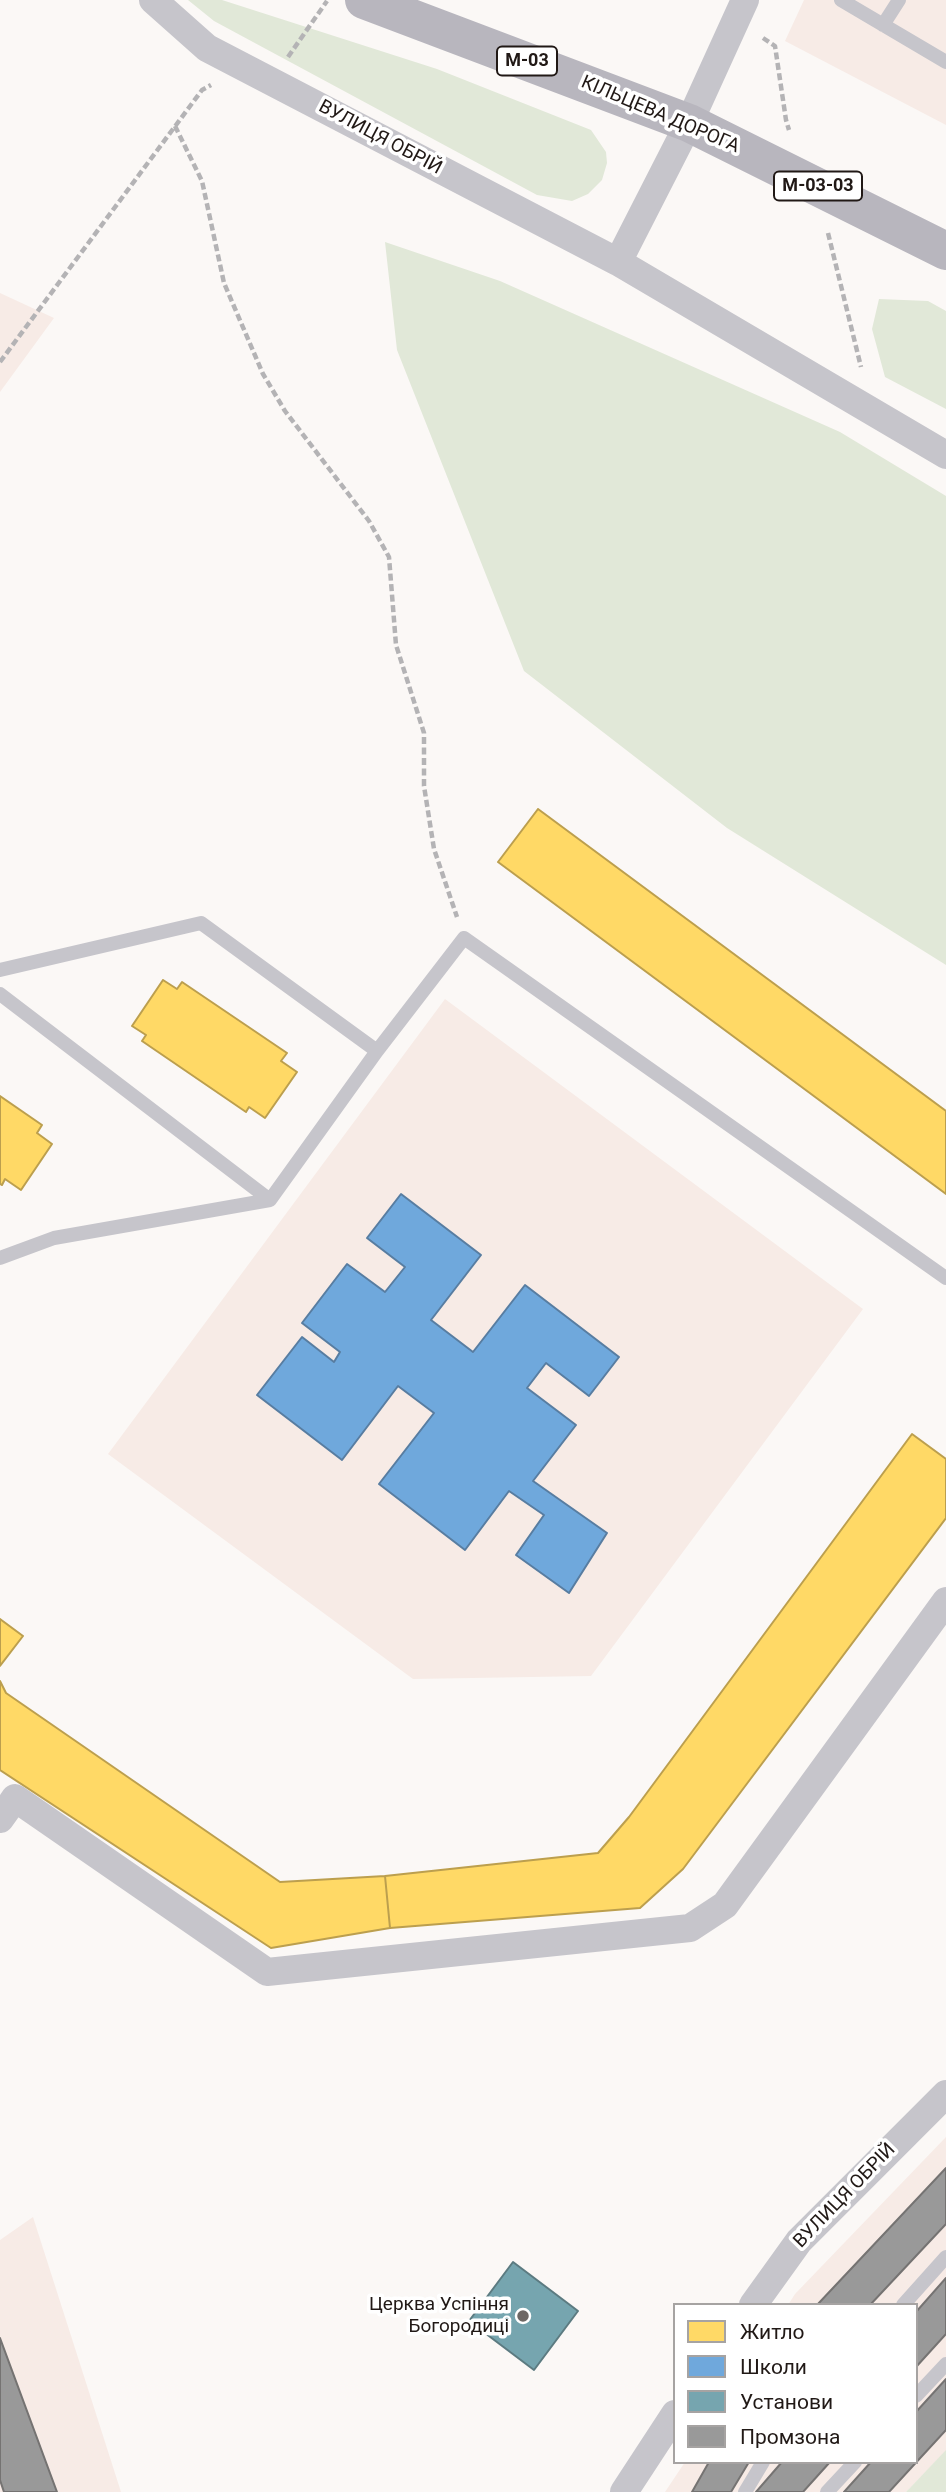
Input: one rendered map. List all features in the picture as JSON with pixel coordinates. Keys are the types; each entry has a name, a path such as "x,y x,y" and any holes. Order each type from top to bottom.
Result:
{"highway":[{"name":"КІЛЬЦЕВА ДОРОГА","path":"364,0 689,123 946,251"}],"street":[{"name":"ВУЛИЦЯ ОБРІЙ","path":"153,0 207,48 618,262 946,455"},
{"path":"618,262 689,123 746,0"},
{"path":"5,1800 267,1972 690,1928 725,1905 946,1601"},
{"name":"ВУЛИЦЯ ОБРІЙ","path":"753,2303 799,2241 946,2094"},
{"path":"624,2492 673,2417"}],"lane":[{"path":"841,0 946,62"},
{"path":"883,25 898,0"},
{"path":"0,970 201,923 377,1051"},
{"path":"0,1258 54,1238 270,1200 377,1051 464,939 946,1278"},
{"path":"0,994 270,1200"},
{"path":"904,2303 946,2257"},
{"path":"918,2394 946,2364"},
{"path":"744,2492 762,2464"},
{"path":"827,2492 853,2464"}],"path":[{"path":"0,362 202,90 242,66 284,62 328,0"},
{"path":"175,126 202,181 223,283 262,374 285,411 369,521 388,557 397,645 425,733 424,786 434,849 464,939"}],"shaded area":[{"path":"804,0 946,0 946,125 785,41"},
{"path":"0,293 54,318 0,392"},
{"path":"445,999 863,1309 591,1676 413,1679 108,1454"},
{"path":"946,2137 946,2451 906,2492 665,2492 684,2464 918,2464 918,2303 789,2303"},
{"path":"33,2217 121,2492 0,2492 0,2240"}],"green space":[{"path":"188,0 222,0 437,69 591,130 606,152 607,163 602,180 588,194 572,201 537,195 214,21"},
{"path":"385,242 500,281 840,432 946,496 946,965 727,828 524,671 397,350"},
{"path":"879,299 928,301 946,311 946,409 885,377 872,329"},
{"path":"946,2450 946,2492 906,2492"}],"building: Житло":[{"path":"538,809 946,1111 946,1194 498,862"},
{"path":"163,980 177,989 182,982 287,1053 281,1061 297,1072 265,1118 249,1107 246,1112 142,1041 146,1035 132,1026"},
{"path":"0,1096 42,1125 37,1133 52,1144 21,1190 5,1179 2,1185 0,1184"},
{"path":"912,1434 946,1459 946,1518 683,1869 640,1908 390,1928 385,1876 598,1853 629,1817"},
{"path":"0,1619 23,1636 0,1666"},
{"path":"0,1681 6,1693 280,1882 385,1876 390,1928 271,1948 0,1770"}],"building: Школи":[{"path":"401,1194 481,1255 431,1320 473,1352 525,1285 619,1357 589,1396 546,1363 527,1388 576,1425 533,1481 607,1533 569,1593 516,1555 544,1515 509,1491 465,1550 379,1484 434,1413 398,1386 342,1460 257,1395 302,1337 334,1362 340,1352 302,1323 347,1264 385,1292 405,1267 367,1238"}],"building: Установи":[{"name":"Церква Успіння Богородиці","path":"513,2262 578,2311 534,2370 469,2321"}],"building: Промзона":[{"path":"946,2168 946,2224 872,2303 819,2303"},
{"path":"946,2278 946,2334 918,2365 918,2310"},
{"path":"0,2338 57,2492 4,2492 0,2480"},
{"path":"946,2379 946,2430 918,2460 918,2410"},
{"path":"708,2464 748,2464 731,2492 692,2492"},
{"path":"780,2464 828,2464 803,2492 756,2492"},
{"path":"869,2464 915,2464 889,2492 844,2492"}],"place":[{"name":"Церква Успіння Богородиці","path":"523,2316"}]}
